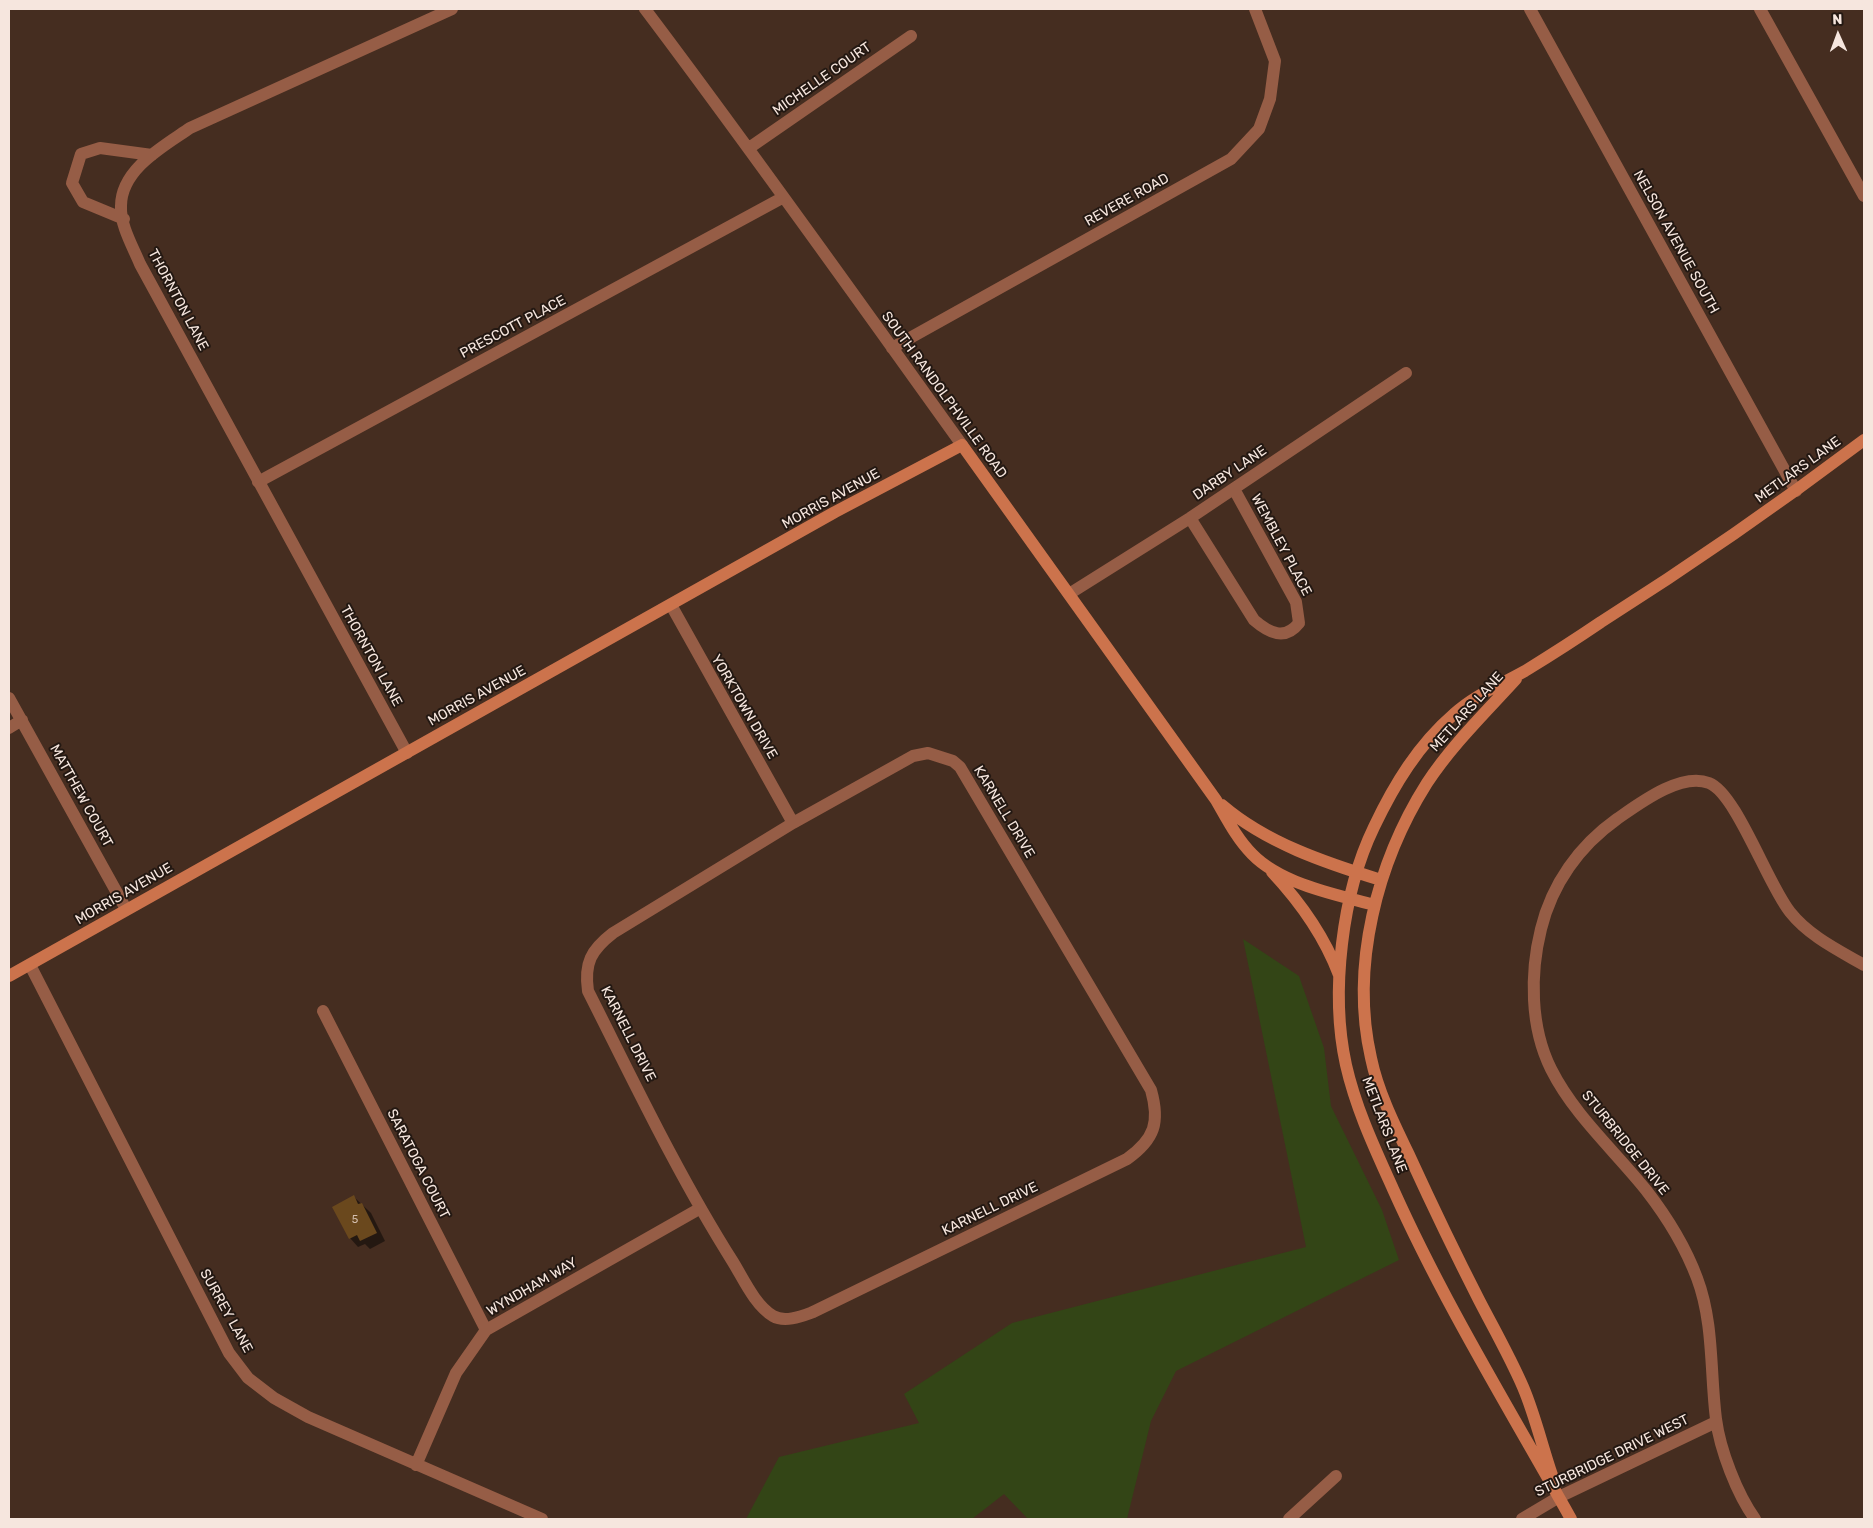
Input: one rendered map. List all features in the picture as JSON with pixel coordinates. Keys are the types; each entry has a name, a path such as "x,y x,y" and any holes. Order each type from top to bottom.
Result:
{"main road":[{"name":"METLARS LANE","path":"1571,1519 1500,1397 1451,1306 1405,1216 1356,1103 1345,1062 1340,1019 1340,977 1356,872 1367,841 1386,802 1413,758 1452,715 1478,695 1523,672 1642,597 1796,491 1864,440"},
{"name":"SOUTH RANDOLPHVILLE ROAD","path":"962,445 1070,594 1252,854 1266,866 1318,890 1375,904"},
{"name":"MORRIS AVENUE","path":"9,976 30,966 126,909 835,512 962,445"},
{"name":"METLARS LANE","path":"1523,672 1468,730 1432,776 1399,836 1381,880 1375,904 1368,949 1364,996 1365,1024 1371,1060 1397,1129 1421,1182 1524,1388 1559,1497"},
{"name":"SOUTH RANDOLPHVILLE ROAD","path":"1216,800 1234,815 1272,838 1356,872 1381,880"},
{"path":"1266,866 1302,906 1318,929 1340,977"}],"street":[{"name":"THORNTON LANE","path":"407,753 140,264 121,206 128,179 152,155 190,128 452,9"},
{"name":"SOUTH RANDOLPHVILLE ROAD","path":"645,9 749,148 782,198 962,445"},
{"name":"REVERE ROAD","path":"892,348 1231,159 1259,128 1270,99 1274,61 1255,9"},
{"name":"NELSON AVENUE SOUTH","path":"1530,9 1796,491"},
{"path":"1760,9 1864,196"},
{"name":"MICHELLE COURT","path":"749,148 911,36"},
{"path":"124,219 83,202 72,183 80,154 100,148 152,155"},
{"name":"PRESCOTT PLACE","path":"258,482 782,198"},
{"name":"DARBY LANE","path":"1070,594 1190,518 1406,373"},
{"name":"WEMBLEY PLACE","path":"1190,518 1254,620 1264,629 1277,634 1287,634 1293,630 1299,623 1296,602 1234,488"},
{"name":"YORKTOWN DRIVE","path":"671,605 793,822"},
{"name":"MATTHEW COURT","path":"9,698 126,909"},
{"path":"9,728 22,720"},
{"name":"KARNELL DRIVE","path":"928,753 953,761 965,776 1151,1090 1157,1112 1153,1131 1140,1149 1127,1159 814,1312 795,1318 775,1317 764,1309 699,1209 588,991 586,976 589,958 602,942 613,933 793,822 913,756 928,753"},
{"name":"STURBRIDGE DRIVE","path":"1755,1519 1730,1468 1716,1422 1708,1321 1699,1283 1688,1252 1646,1190 1585,1121 1568,1098 1550,1068 1540,1038 1534,979 1538,943 1545,912 1556,886 1572,862 1594,838 1616,819 1665,790 1680,782 1694,780 1712,784 1724,794 1734,809 1772,885 1790,912 1808,930 1864,965"},
{"name":"SURREY LANE","path":"30,966 229,1353 248,1378 274,1398 308,1417 542,1519"},
{"name":"SARATOGA COURT","path":"323,1011 486,1330"},
{"name":"WYNDHAM WAY","path":"416,1465 456,1373 486,1330 699,1209"},
{"name":"STURBRIDGE DRIVE WEST","path":"1522,1519 1559,1497 1716,1422"},
{"path":"1289,1519 1336,1476"}],"green space":[{"path":"1243,939 1299,976 1324,1048 1331,1106 1382,1210 1399,1260 1176,1371 1151,1421 1127,1519 1028,1519 1004,1494 972,1519 746,1519 779,1457 919,1423 904,1394 1012,1323 1306,1247"}],"building":[{"path":"354,1195 358,1204 362,1203 377,1233 360,1241 357,1235 349,1239 332,1207"}]}
